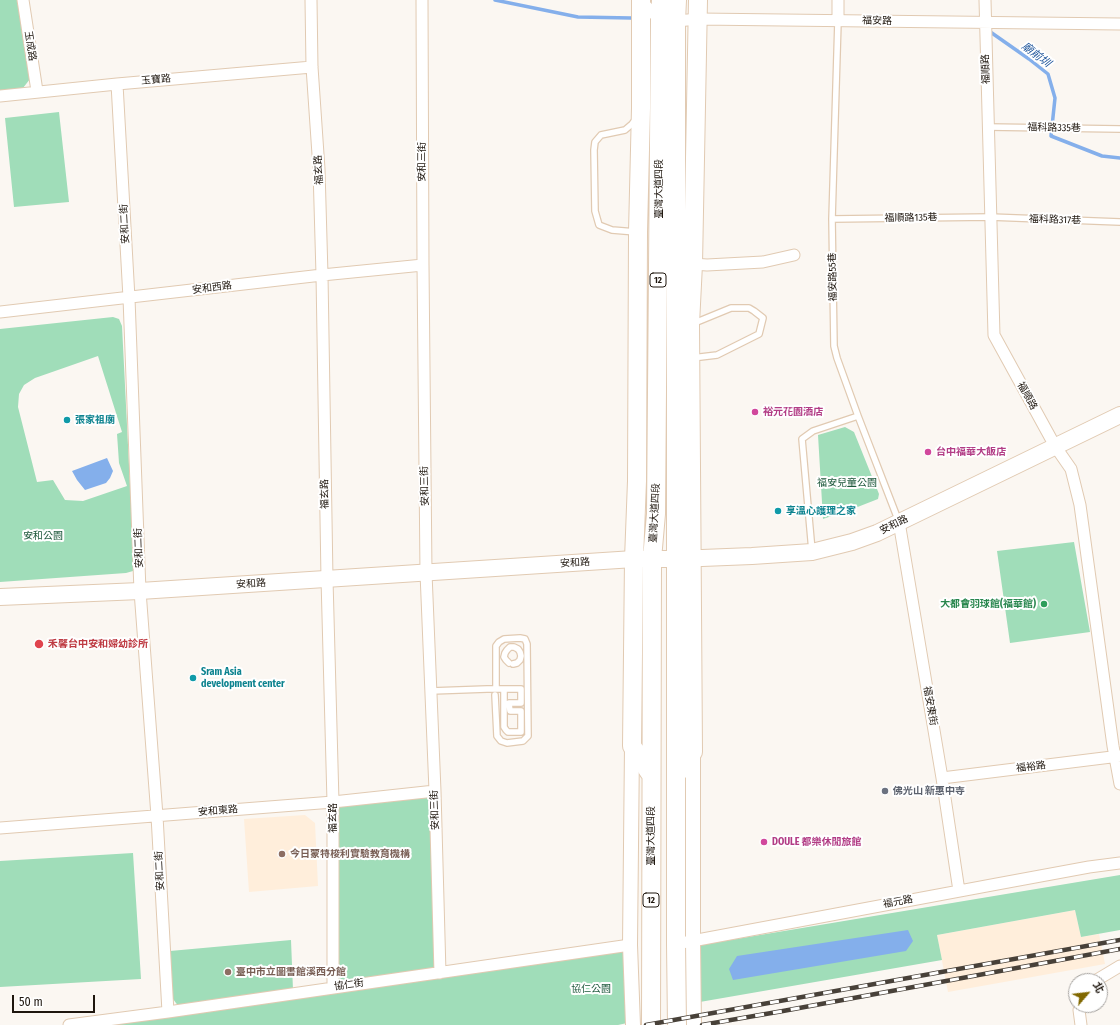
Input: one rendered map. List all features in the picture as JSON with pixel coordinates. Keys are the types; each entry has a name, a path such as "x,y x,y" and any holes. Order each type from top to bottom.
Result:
{"main road":[{"name":"臺灣大道四段","path":"632,746 634,559 637,481 638,232 641,108 640,0"},
{"name":"臺灣大道四段","path":"661,0 668,20 684,558 693,752"},
{"name":"臺灣大道四段","path":"651,1025 652,559 656,514 668,20 677,0"},
{"name":"臺灣大道四段","path":"678,1025 684,943 676,774 693,264 699,19 698,0"},
{"name":"安和路","path":"0,597 327,579 634,559 752,556 812,552 852,542 877,533 1120,415"},
{"path":"632,746 652,776"},
{"path":"676,774 693,752"}],"street":[{"name":"玉成路","path":"23,0 38,91"},
{"name":"福玄路","path":"310,0 312,67 319,169 322,275 327,579 333,802 333,988"},
{"name":"安和三街","path":"422,0 426,572 435,791 440,972"},
{"path":"640,0 668,20"},
{"path":"838,0 838,21"},
{"name":"福順路","path":"985,0 994,335 1055,446 1071,469 1079,501 1118,757 1120,784"},
{"name":"福安路","path":"668,20 699,19 1120,24"},
{"name":"玉寶路","path":"0,96 38,91 312,67"},
{"name":"安和二街","path":"117,84 129,298 140,590 157,816 168,1012"},
{"path":"693,264 707,265 763,262 794,255"},
{"name":"安和西路","path":"0,312 322,275 423,265"},
{"name":"福安東街","path":"899,522 942,778 959,891"},
{"name":"臺灣大道四段","path":"632,746 630,945 633,1025"},
{"name":"臺灣大道四段","path":"693,752 684,943 694,1025"},
{"name":"福裕路","path":"942,778 1118,757"},
{"name":"安和東路","path":"0,828 333,802 435,791"},
{"name":"福元路","path":"684,943 959,891 1120,863"},
{"name":"協仁街","path":"69,1025 630,945"},
{"path":"1108,973 1120,966"},
{"path":"1079,1013 1081,1025"}],"lane":[{"name":"福安路55巷","path":"838,21 832,220 834,346 858,416 899,522"},
{"path":"638,232 612,230 599,225 595,212 594,150 596,142 601,136 629,127 637,118 641,108"},
{"name":"福科路335巷","path":"988,127 1120,128"},
{"name":"福順路135巷","path":"832,220 990,217"},
{"name":"福科路317巷","path":"990,217 1120,222"},
{"path":"690,324 696,323 732,308 749,308 763,318 759,334 717,355 690,358"},
{"path":"812,552 802,439 814,431 858,416"},
{"path":"504,639 525,639 527,644 528,736 523,740 506,743 501,741 497,736 496,692 496,646 498,642 504,639"},
{"path":"431,691 496,692 504,689 521,689 521,703 509,703 510,711 521,711 521,732 508,732 504,727 504,689"}],"shaded area":[{"name":"今日蒙特梭利實驗教育機構","path":"305,815 315,823 318,886 249,892 244,819"},
{"path":"1075,910 1081,937 1099,934 1105,964 948,992 937,935"}],"green space":[{"path":"0,0 17,0 30,79 23,88 0,91"},
{"path":"59,112 69,202 14,207 5,118"},
{"name":"安和公園","path":"113,317 119,319 122,326 134,564 133,571 126,573 0,582 0,329","holes":["98,356 122,432 117,434 119,463 127,486 83,501 65,500 53,480 37,482 18,407 19,394 24,385 35,378"]},
{"name":"福安兒童公園","path":"845,427 854,432 879,494 878,499 823,519 818,435"},
{"name":"大都會羽球館(福華館)","path":"1074,542 1090,632 1010,643 997,551"},
{"path":"431,797 435,968 338,983 336,807"},
{"path":"133,853 141,979 0,987 0,861"},
{"path":"1120,875 1120,930 1081,937 1075,910 937,935 942,960 694,1003 694,946"},
{"path":"291,940 293,990 179,1007 173,999 170,951"},
{"name":"協仁公園","path":"626,948 627,1023 618,1025 81,1025"}],"water":[{"path":"107,458 113,471 110,478 106,483 85,490 72,471"},
{"path":"908,930 913,941 906,951 733,980 729,969 737,956"}],"waterway":[{"name":"廟前圳","path":"495,0 578,17 631,18"},
{"name":"廟前圳","path":"989,31 1048,74 1055,98 1051,136 1102,156 1120,158"}],"railway":[{"path":"646,1025 1120,940"},
{"path":"702,1025 1120,949"}],"place":[{"name":"裕元花園酒店","path":"755,412"},
{"name":"張家祖廟","path":"67,420"},
{"name":"台中福華大飯店","path":"928,452"},
{"name":"享溫心護理之家","path":"778,511"},
{"name":"大都會羽球館(福華館)","path":"1044,604"},
{"name":"禾馨台中安和婦幼診所","path":"39,644"},
{"name":"Sram Asia development center","path":"193,678"},
{"name":"佛光山 新惠中寺","path":"885,791"},
{"name":"DOULE 都樂休閒旅館","path":"764,842"},
{"name":"今日蒙特梭利實驗教育機構","path":"282,854"},
{"name":"臺中市立圖書館溪西分館","path":"228,972"}]}
